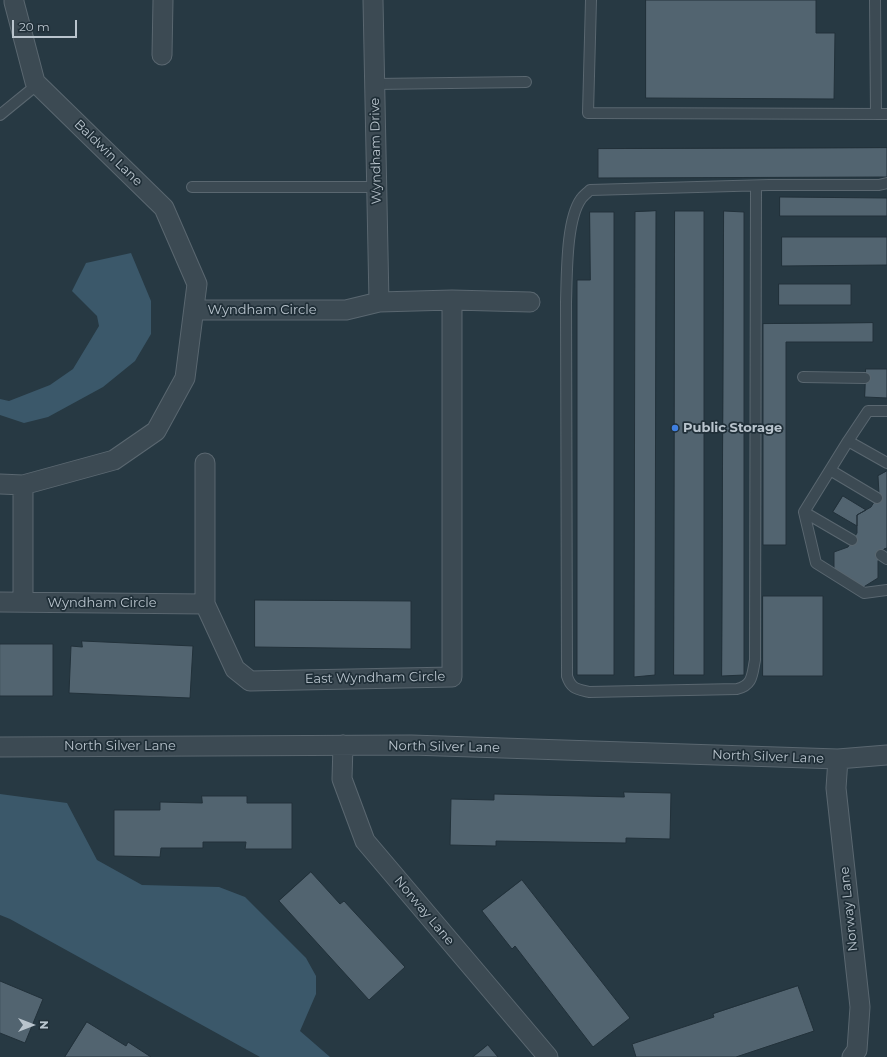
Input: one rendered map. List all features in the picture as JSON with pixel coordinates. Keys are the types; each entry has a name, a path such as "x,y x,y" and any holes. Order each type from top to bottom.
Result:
{"street":[{"path":"162,55 163,0"},
{"name":"Wyndham Drive","path":"373,0 379,302"},
{"name":"Baldwin Lane","path":"9,1 36,82 164,208 197,284 194,310"},
{"name":"Wyndham Circle","path":"0,484 23,485 114,460 156,430 185,378 194,310 346,310 379,302 452,300 530,302"},
{"name":"East Wyndham Circle","path":"205,463 205,604 235,669 250,681 452,677 452,300"},
{"path":"23,485 23,602"},
{"name":"Wyndham Circle","path":"0,602 205,604"},
{"name":"Norway Lane","path":"343,745 342,780 365,841 548,1057"},
{"name":"North Silver Lane","path":"0,747 411,745 838,759 887,755"},
{"name":"Norway Lane","path":"838,759 836,788 860,1007 857,1050 852,1057"}],"lane":[{"path":"591,0 588,113 887,114"},
{"path":"874,0 876,114"},
{"path":"375,84 526,82"},
{"path":"0,115 38,84"},
{"path":"756,186 755,653 752,680 745,687 738,690 589,692 576,689 570,684 567,676 566,310 569,242 574,213 581,198 590,190 756,186 879,185 887,183"},
{"path":"192,186 377,187"},
{"path":"803,377 865,378"},
{"path":"887,411 868,411 804,512 816,563 864,593 887,590"},
{"path":"848,441 887,463"},
{"path":"830,470 877,498"},
{"path":"804,512 852,540"}],"water":[{"path":"131,253 151,301 151,334 135,361 103,387 48,417 24,423 0,415 0,399 9,401 50,385 73,369 99,326 97,316 72,291 86,263"},
{"path":"0,794 67,803 97,860 142,885 219,887 245,897 306,958 316,976 316,994 300,1031 330,1057 260,1057 10,919 0,915"}],"building":[{"path":"646,0 816,0 816,33 835,33 834,99 646,98"},
{"path":"887,148 887,177 598,178 598,149"},
{"path":"780,197 887,198 887,216 780,216"},
{"path":"656,211 655,675 634,677 635,212"},
{"path":"675,211 704,211 704,675 674,675"},
{"path":"724,211 744,212 744,675 722,676"},
{"path":"590,212 614,212 614,675 577,675 577,280 590,280"},
{"path":"782,237 887,237 887,265 782,266"},
{"path":"779,284 851,284 851,305 779,305"},
{"path":"873,323 873,342 786,342 786,545 763,545 763,324"},
{"path":"866,369 887,369 887,398 865,397"},
{"path":"887,471 887,548 884,549 878,561 878,578 862,588 834,570 834,552 848,547 857,533 857,515 871,507 879,494 878,476"},
{"path":"843,496 866,510 857,515 857,526 833,512"},
{"path":"763,596 823,596 823,676 763,676"},
{"path":"255,600 411,601 411,649 255,647"},
{"path":"82,641 193,646 190,698 69,693 71,646 82,647"},
{"path":"0,644 53,644 53,696 0,696"},
{"path":"624,792 671,793 670,839 626,838 626,843 496,841 496,846 450,845 451,799 494,800 494,794 624,797"},
{"path":"202,796 247,796 247,803 292,803 292,849 245,849 246,842 203,842 203,848 161,848 160,857 114,856 114,810 160,810 160,802 202,803"},
{"path":"311,872 340,904 344,901 405,967 369,1000 279,901"},
{"path":"522,880 630,1018 593,1047 515,946 512,949 482,911"},
{"path":"0,981 43,999 25,1043 0,1033"},
{"path":"798,986 814,1031 736,1057 636,1057 632,1044 714,1017 713,1014"},
{"path":"87,1022 126,1046 128,1042 151,1057 65,1057"},
{"path":"488,1045 498,1057 473,1057"}],"place":[{"name":"Public Storage","path":"675,428"}]}
